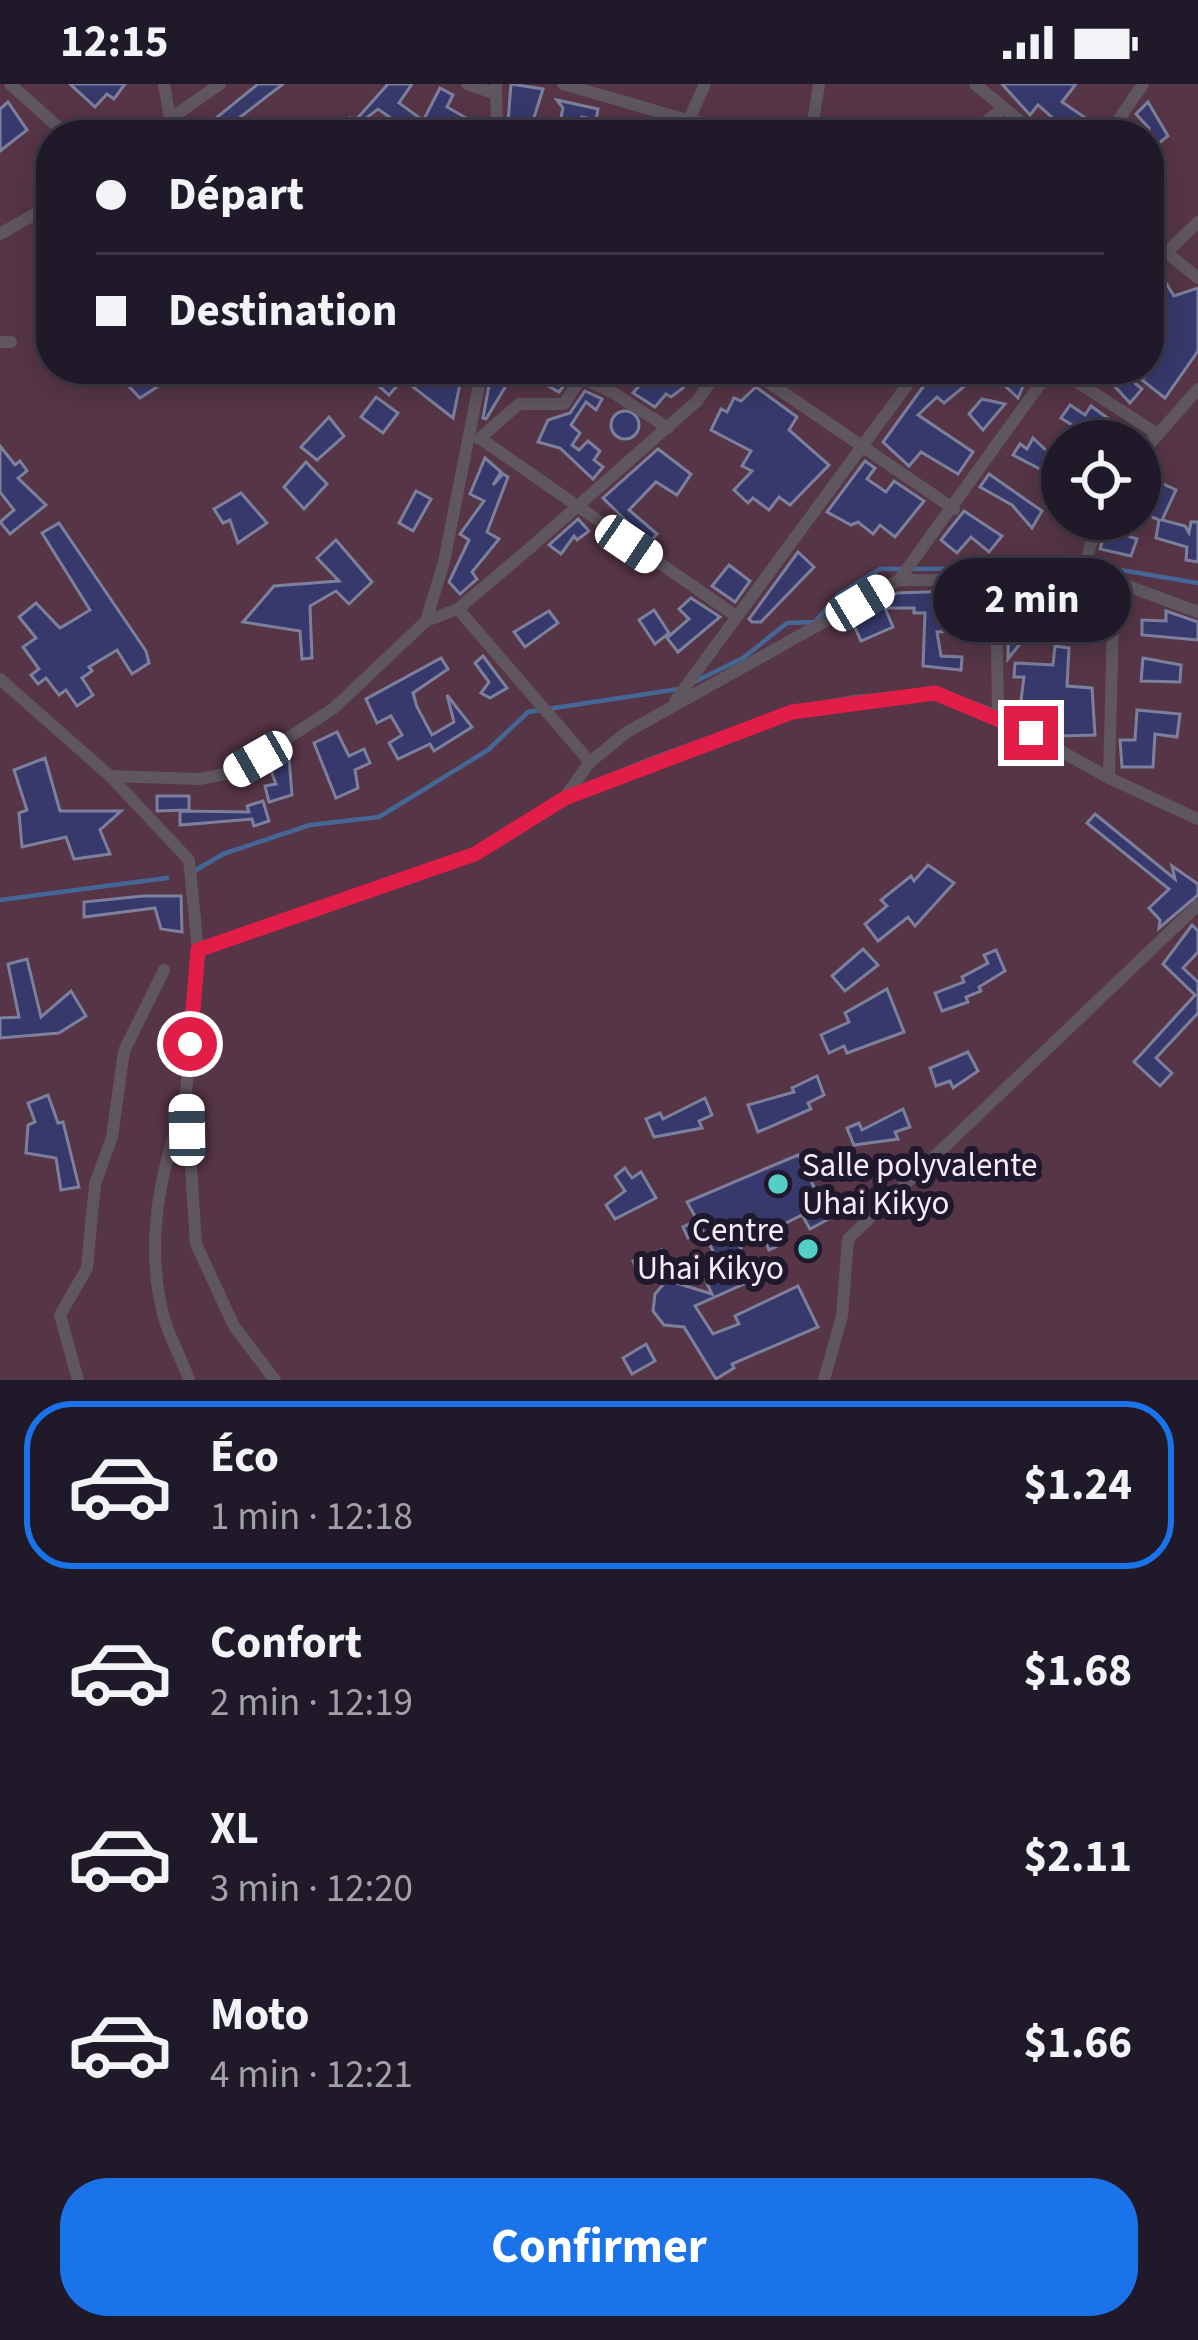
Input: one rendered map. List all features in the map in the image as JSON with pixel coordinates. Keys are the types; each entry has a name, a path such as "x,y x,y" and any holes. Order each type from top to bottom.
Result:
{"street":[{"path":"10,84 51,120"},
{"path":"164,84 166,120"},
{"path":"166,120 220,84"},
{"path":"467,84 496,89 497,120"},
{"path":"563,84 687,120 705,84"},
{"path":"813,120 819,84"},
{"path":"975,84 1017,120"},
{"path":"1118,120 1143,84"},
{"path":"988,120 1002,109"},
{"path":"0,234 36,214"},
{"path":"1166,252 1198,222"},
{"path":"1164,249 1198,278"},
{"path":"426,621 444,562 478,384"},
{"path":"482,439 518,404 564,404 578,384"},
{"path":"602,384 668,428"},
{"path":"110,776 199,779 236,772 334,708 426,621 458,609 668,428 709,384"},
{"path":"771,384 953,509"},
{"path":"671,707 908,384"},
{"path":"899,580 915,552 953,509 1043,384"},
{"path":"1078,384 1134,420"},
{"path":"1161,429 1198,389"},
{"path":"466,435 482,439 736,616"},
{"path":"1092,540 1084,568 1093,581"},
{"path":"565,798 590,762 671,707 899,580 1114,581 1198,612"},
{"path":"996,581 998,716"},
{"path":"1109,778 1114,581"},
{"path":"458,609 590,762"},
{"path":"0,679 110,776 190,860 198,950 186,1092 196,1244 234,1326 275,1380"},
{"path":"198,950 475,854 565,798 812,708 935,693 998,716 1109,778 1198,819"},
{"path":"824,1380 842,1316 848,1239 1198,905"},
{"path":"78,1380 60,1315 87,1268 95,1184 112,1137 124,1051 164,970"},
{"path":"186,1092 155,1202 152,1245 165,1321 189,1380"}],"shaded area":[{"path":"0,84 1198,84 1198,1380 0,1380"}],"building":[{"path":"70,84 125,84 114,99 107,94 95,107"},
{"path":"258,84 283,84 236,120 214,120"},
{"path":"388,84 412,84 399,103 423,120 394,120 378,109 356,120"},
{"path":"511,84 543,89 533,120 508,120"},
{"path":"1002,84 1076,84 1062,102 1089,120 1055,120 1038,105 1030,115"},
{"path":"440,88 453,95 447,107 470,120 426,120"},
{"path":"557,100 598,109 596,120 560,120 563,108"},
{"path":"8,102 27,130 0,151 0,109"},
{"path":"1148,102 1159,120 1142,120 1136,114"},
{"path":"1164,280 1174,296 1198,288 1198,351 1165,398 1147,384 1164,384"},
{"path":"127,384 161,384 140,398"},
{"path":"380,384 399,384 389,395"},
{"path":"409,384 460,384 453,418"},
{"path":"489,384 507,384 486,419"},
{"path":"641,384 686,384 671,397 666,394 655,407 633,393"},
{"path":"925,384 967,384 944,403 937,397 918,415 973,452 958,474 921,452 909,466 883,442"},
{"path":"1003,384 1024,384 1018,398"},
{"path":"1113,384 1136,384 1142,389 1130,403"},
{"path":"756,387 797,417 789,430 829,465 790,505 779,497 769,510 753,498 748,503 734,490 752,471 742,466 751,451 711,430 721,409 727,412 734,398 741,401"},
{"path":"585,391 602,399 596,410 586,402 571,425 580,433 572,445 579,450 588,441 600,451 594,460 603,467 593,479 560,448 538,442 548,420 570,413"},
{"path":"376,397 398,413 383,433 361,417"},
{"path":"982,399 1005,404 983,430 969,414"},
{"path":"1070,405 1085,415 1091,406 1110,420 1064,420 1061,418"},
{"path":"625,411 635,415 639,425 635,435 625,439 615,435 611,425 615,415"},
{"path":"329,417 344,436 317,460 301,447"},
{"path":"1033,438 1041,446 1040,469 1013,455 1020,444 1027,449"},
{"path":"0,446 15,465 20,461 27,471 18,478 46,505 10,534 0,522 14,510 0,492"},
{"path":"658,449 691,474 677,495 656,482 629,510 657,534 649,543 603,498"},
{"path":"485,458 501,472 493,485 503,474 508,477 487,532 499,539 472,572 477,579 460,594 449,582 469,540 460,534 484,501 470,494"},
{"path":"865,461 875,468 867,479 886,492 894,481 924,501 895,537 880,525 873,534 858,522 851,525 827,512"},
{"path":"306,462 327,484 304,509 284,487"},
{"path":"989,474 1041,510 1032,528 1012,505 980,487"},
{"path":"1161,483 1176,490 1162,520 1185,526 1189,533 1191,522 1198,522 1198,562 1186,560 1187,547 1161,539"},
{"path":"416,491 431,499 413,531 399,523"},
{"path":"241,493 267,523 238,543 230,520 223,523 214,509"},
{"path":"964,511 1002,536 989,552 971,537 957,553 941,540"},
{"path":"578,519 589,531 577,540 574,536 561,554 549,545"},
{"path":"59,523 146,651 149,663 132,674 117,650 89,667 92,671 82,678 93,695 77,706 66,690 59,695 46,678 38,684 31,675 39,669 23,647 36,638 19,617 36,603 60,628 90,610 42,533"},
{"path":"336,540 372,582 349,604 336,591 310,606 312,658 302,659 300,631 243,622 274,586 339,581 317,558"},
{"path":"1103,540 1137,540 1131,556 1100,549"},
{"path":"798,552 814,567 761,622 752,622 749,619"},
{"path":"729,565 750,581 735,602 712,586"},
{"path":"953,591 955,631 937,632 941,656 962,657 961,670 923,666 925,613 885,608 893,627 861,641 851,619 897,593"},
{"path":"1016,591 1036,591 1041,615 1026,615 1026,622 1019,623 1019,645 1008,659 1009,602 1017,601"},
{"path":"691,598 720,617 678,652 667,638 689,619 679,609"},
{"path":"654,610 669,633 655,644 639,620"},
{"path":"549,611 558,623 525,647 514,632"},
{"path":"1166,611 1198,622 1198,640 1142,635 1142,620 1166,621"},
{"path":"1055,646 1069,648 1067,686 1092,688 1095,735 1060,736 1061,729 1019,716 1024,677 1014,677 1015,663 1053,665"},
{"path":"483,656 507,688 490,698 481,693 489,682 475,663"},
{"path":"441,658 448,669 413,693 417,707 432,735 454,722 447,695 472,727 434,751 430,744 398,759 389,743 402,735 391,716 377,723 366,699"},
{"path":"1143,658 1181,665 1180,682 1141,681"},
{"path":"1137,710 1180,714 1177,737 1155,734 1153,767 1122,767 1120,740 1135,740"},
{"path":"337,732 349,756 364,749 370,763 355,770 358,788 336,798 314,743"},
{"path":"45,758 60,811 121,811 100,830 110,854 74,859 66,837 22,847 19,813 27,810 14,770"},
{"path":"289,758 292,795 269,802 265,786 276,784 269,766"},
{"path":"157,796 189,796 189,810 157,811"},
{"path":"263,801 269,821 254,826 252,819 180,825 180,811 249,812 247,806"},
{"path":"1095,814 1175,879 1172,866 1198,884 1198,895 1159,928 1160,920 1149,908 1169,889 1087,823"},
{"path":"928,865 954,883 915,926 908,917 878,941 865,924 887,906 881,900 911,876 914,881"},
{"path":"181,896 182,932 161,929 155,908 84,917 84,902"},
{"path":"1192,925 1198,931 1198,952 1183,968 1198,982 1198,1013 1156,1058 1172,1073 1160,1086 1134,1062 1195,995 1163,964"},
{"path":"863,949 878,965 845,991 832,976"},
{"path":"996,950 1005,971 966,997 968,1002 942,1011 935,993 964,982 962,977 988,963 984,955"},
{"path":"27,959 41,1017 71,991 86,1016 59,1033 0,1038 0,1018 19,1017 8,964"},
{"path":"887,989 904,1032 847,1053 844,1046 829,1053 821,1035 849,1022 845,1013"},
{"path":"968,1052 978,1071 953,1088 950,1081 936,1086 930,1068"},
{"path":"817,1076 824,1095 808,1103 811,1109 758,1132 748,1105 794,1092 792,1088"},
{"path":"48,1095 58,1123 63,1122 79,1187 61,1190 56,1158 26,1153 28,1125 35,1122 28,1103"},
{"path":"705,1098 712,1115 699,1121 702,1128 654,1137 646,1119 660,1113 663,1119"},
{"path":"903,1109 910,1127 895,1132 898,1139 854,1145 847,1128 859,1123 862,1130"},
{"path":"798,1155 817,1193 822,1190 836,1215 810,1229 802,1215 778,1227 786,1242 769,1250 763,1236 740,1247 755,1279 695,1306 713,1334 739,1324 735,1316 798,1286 818,1327 732,1364 734,1368 716,1379 684,1327 664,1325 653,1311 655,1294 671,1275 673,1282 712,1294 705,1279 723,1271 703,1231 688,1238 683,1227 697,1220 687,1202"},
{"path":"625,1168 632,1178 641,1172 656,1198 615,1219 606,1205 625,1191 615,1176"},
{"path":"661,1250 668,1267 640,1278 633,1261"},
{"path":"646,1344 655,1361 632,1374 623,1358"}],"waterway":[{"path":"694,682 743,658 787,623 815,622 838,595 880,569 1109,568 1198,583"},
{"path":"191,873 223,854 310,825 379,817 488,750 528,712 679,689"},
{"path":"0,900 167,878"}],"place":[{"name":"Salle polyvalente Uhai Kikyo","path":"778,1184"},
{"name":"Centre Uhai Kikyo","path":"808,1249"}],"route":[{"path":"190,1044 198,950 475,854 565,798 650,763 792,712 901,695 935,693 1031,733"}]}
